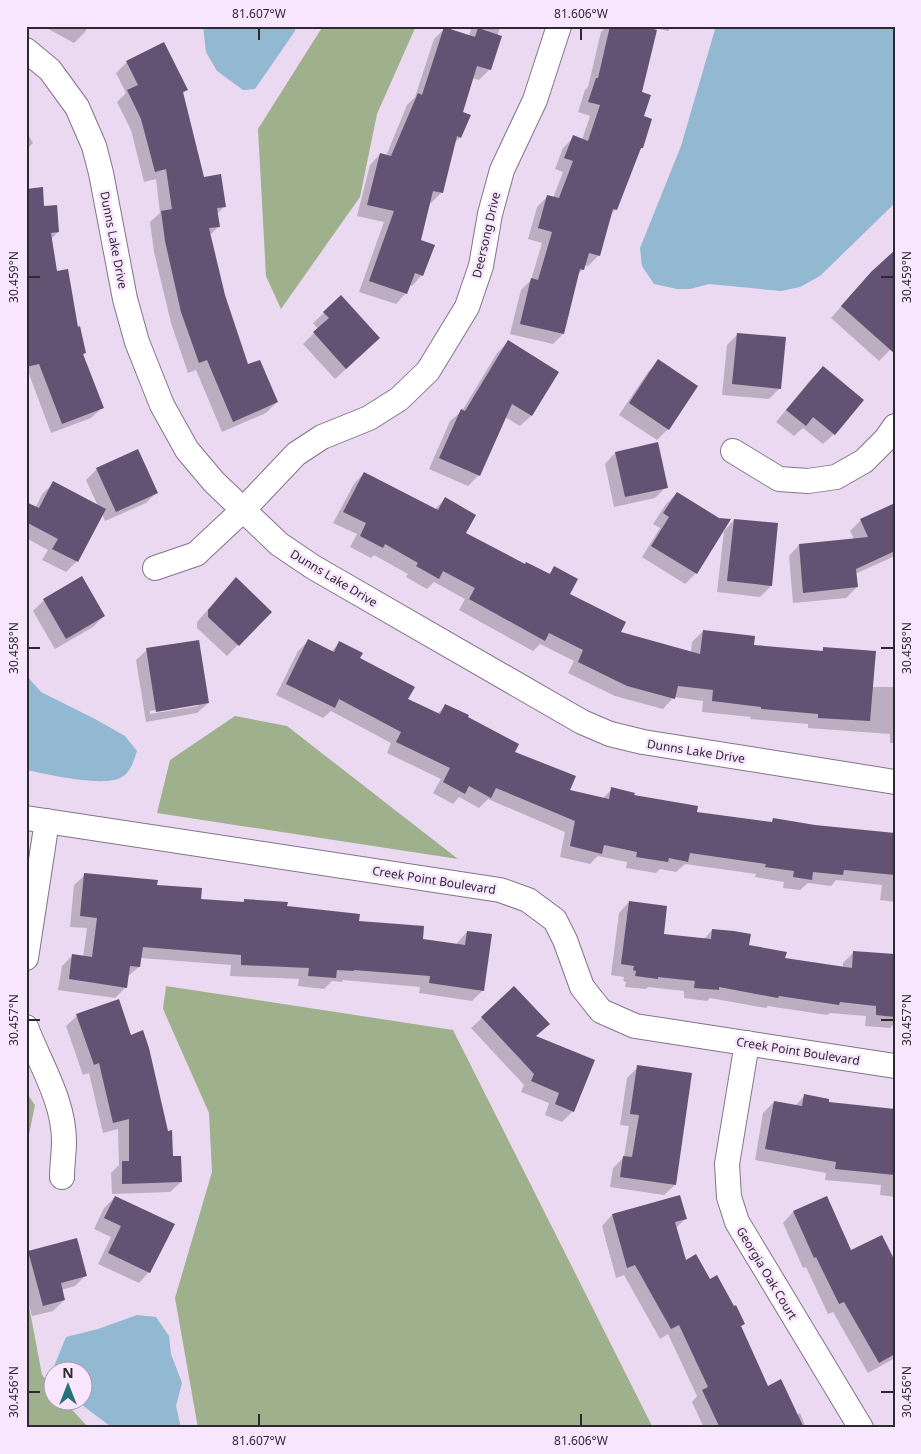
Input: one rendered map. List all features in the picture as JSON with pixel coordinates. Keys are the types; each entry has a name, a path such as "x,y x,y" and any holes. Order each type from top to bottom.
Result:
{"street":[{"name":"Deersong Drive","path":"155,568 196,554 243,510 296,454 322,437 369,418 399,399 428,371 467,307 481,266 490,214 502,170 536,100 558,26"},
{"name":"Dunns Lake Drive","path":"26,50 50,70 77,107 94,146 125,299 137,342 162,404 187,450 214,482 279,544 313,567 582,722 610,734 643,742 895,782"},
{"path":"732,451 779,478 808,481 836,477 864,461 886,439 895,426"},
{"path":"26,958 36,820"},
{"name":"Creek Point Boulevard","path":"36,820 500,890 528,900 555,920 565,940 582,987 601,1011 635,1026 895,1066"},
{"path":"26,1027 62,1116 64,1141 62,1176"},
{"name":"Georgia Oak Court","path":"747,1043 727,1164 729,1197 737,1222 861,1428"}],"green space":[{"path":"323,26 416,26 377,114 360,197 281,309 266,276 258,129"},
{"path":"235,716 287,726 458,859 157,813 170,760"},
{"path":"166,986 453,1030 653,1428 198,1428 175,1298 212,1172 209,1113 163,1009"},
{"path":"26,1092 35,1105 26,1149"},
{"path":"26,1290 42,1375 42,1412 74,1412 86,1425 94,1428 26,1428"}],"water":[{"path":"203,26 296,26 295,31 255,89 243,90 217,71 206,52"},
{"path":"716,26 895,26 895,203 820,276 800,287 781,291 709,284 690,289 677,289 654,284 642,266 640,248 681,146"},
{"path":"26,675 41,692 125,736 137,751 128,772 114,780 89,781 26,770"},
{"path":"137,1315 156,1317 169,1336 171,1354 182,1383 176,1406 181,1428 114,1428 91,1412 92,1362 56,1362 66,1337 98,1329"}],"building":[{"path":"610,26 640,26 657,30 642,92 651,95 644,116 652,119 643,148 641,148 617,210 613,209 600,256 589,253 584,270 580,269 564,334 520,324 531,278 538,280 552,232 538,228 547,195 559,198 573,161 564,158 573,135 588,141 600,105 588,102 596,78 598,78"},
{"path":"444,27 475,37 478,28 502,36 491,70 477,66 463,112 471,115 461,138 457,136 443,193 433,191 421,240 435,245 423,276 415,273 407,294 369,281 394,211 367,205 380,153 391,156 418,93 422,95"},
{"path":"164,42 188,90 183,92 204,177 221,174 226,207 217,208 220,227 209,228 225,295 248,364 260,360 278,402 233,422 207,360 199,363 181,312 165,241 161,211 172,209 166,169 155,172 141,119 127,90 138,85 126,61"},
{"path":"43,187 44,206 57,205 59,232 51,233 57,271 68,269 78,327 80,326 86,353 83,354 104,408 62,424 39,364 26,367 26,189"},
{"path":"895,250 895,354 841,306 871,272"},
{"path":"341,295 380,338 346,369 313,332 329,318 323,312"},
{"path":"737,333 786,337 781,389 732,384"},
{"path":"508,340 559,372 532,416 512,404 480,476 439,458 461,409 465,411"},
{"path":"658,359 698,386 669,430 629,403"},
{"path":"823,366 864,400 835,435 813,417 806,426 786,410"},
{"path":"658,442 668,488 625,497 615,452"},
{"path":"138,449 158,493 116,512 96,468"},
{"path":"364,472 438,510 445,497 476,515 466,533 525,564 526,562 550,574 554,566 578,579 570,594 626,622 621,632 700,654 703,630 755,636 754,645 823,651 823,647 876,651 870,721 818,718 818,714 761,709 761,707 712,701 713,690 678,686 675,699 627,686 578,662 583,650 549,633 545,641 469,599 475,588 443,571 439,579 416,566 418,563 385,544 383,548 360,536 366,523 343,512"},
{"path":"53,481 106,509 78,562 52,549 58,539 26,522 26,502 39,508"},
{"path":"677,492 719,518 731,519 697,574 651,546 669,517 663,513"},
{"path":"895,503 895,551 856,569 858,587 803,593 799,544 868,537 860,519"},
{"path":"734,519 778,523 772,586 727,581"},
{"path":"82,576 105,616 66,639 43,599"},
{"path":"236,577 272,612 239,646 208,617 208,610"},
{"path":"308,639 334,652 339,641 363,653 360,658 415,687 408,699 440,714 445,704 469,715 468,717 519,744 515,752 576,776 570,790 609,799 611,787 635,793 634,795 698,806 697,812 772,822 773,818 815,825 895,833 895,875 844,870 843,875 813,872 812,880 793,877 794,871 765,867 766,864 690,853 688,862 669,858 668,862 636,857 637,852 604,845 602,854 570,846 575,821 496,788 491,798 469,786 465,794 443,782 450,768 396,742 401,732 339,699 335,708 286,684"},
{"path":"199,640 209,703 156,712 146,648"},
{"path":"84,873 158,880 157,885 202,888 201,899 244,902 244,899 288,902 287,906 360,914 359,921 424,926 423,939 465,945 467,931 492,934 484,991 429,983 430,976 337,970 336,978 308,976 309,968 241,965 241,955 143,947 140,967 130,966 127,988 69,979 72,954 92,957 97,918 80,916"},
{"path":"629,901 667,906 664,934 711,939 712,929 751,934 749,945 787,952 785,958 852,968 853,951 895,954 895,1017 876,1015 876,1006 840,1002 839,1005 779,996 778,998 719,987 719,990 694,988 695,981 635,976 634,966 621,964"},
{"path":"514,986 550,1024 536,1036 595,1060 574,1112 555,1104 559,1093 531,1081 534,1074 481,1017"},
{"path":"119,999 131,1035 143,1030 168,1131 172,1130 173,1156 181,1156 182,1182 122,1184 122,1161 129,1161 129,1119 113,1123 99,1063 94,1065 76,1014"},
{"path":"637,1065 692,1073 676,1185 620,1177 623,1156 632,1157 639,1115 630,1114"},
{"path":"804,1094 829,1099 829,1102 895,1109 895,1175 835,1169 836,1162 765,1149 774,1101 802,1106"},
{"path":"680,1195 687,1219 675,1222 686,1260 696,1254 710,1279 717,1275 734,1306 736,1305 745,1324 741,1326 768,1386 781,1379 804,1428 720,1428 702,1390 708,1387 679,1325 671,1329 635,1265 627,1268 612,1214"},
{"path":"115,1196 175,1224 150,1273 108,1253 121,1226 104,1218"},
{"path":"827,1196 851,1250 882,1235 895,1261 895,1354 879,1363 844,1302 839,1304 816,1257 814,1258 793,1211"},
{"path":"77,1238 87,1276 61,1283 65,1300 43,1306 28,1251"}]}
